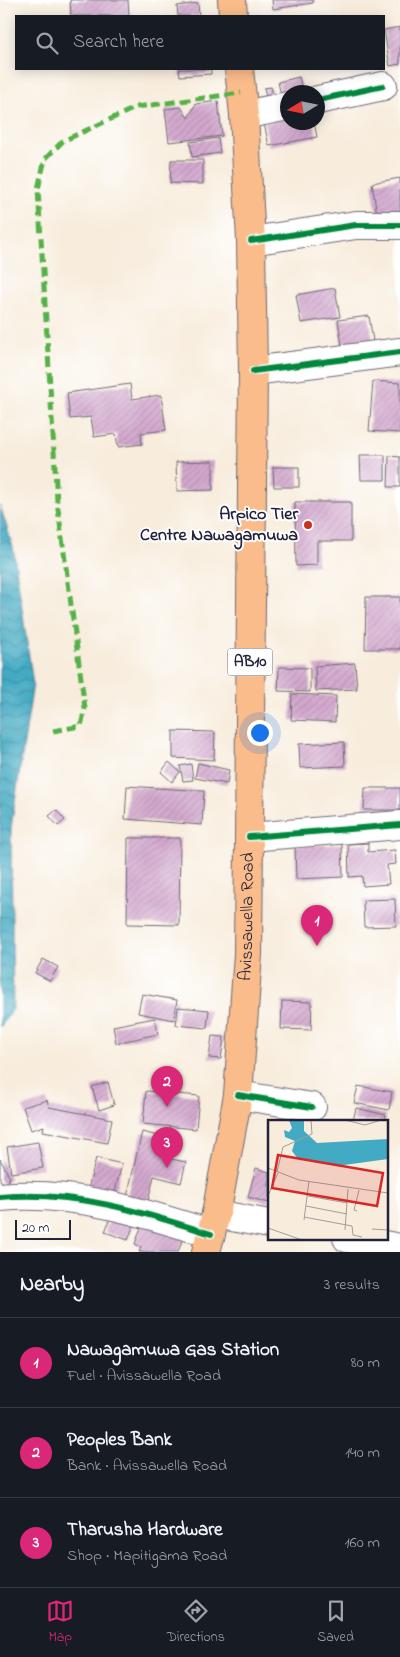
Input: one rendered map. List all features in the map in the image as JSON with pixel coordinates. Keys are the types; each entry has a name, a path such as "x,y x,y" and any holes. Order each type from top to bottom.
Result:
{"main road":[{"path":"232,0 234,15"},
{"name":"Avissawella Road","path":"211,1233 238,1095 248,954 254,371 251,241 244,115 239,70"}],"street":[{"path":"325,98 383,86"},
{"path":"244,115 280,108"},
{"path":"251,241 356,225 400,225"},
{"path":"254,371 400,352"},
{"path":"249,837 400,825"},
{"path":"238,1095 312,1108"},
{"path":"0,1197 24,1195 81,1199 159,1217 211,1233 268,1224"},
{"path":"358,1240 400,1248"}],"water":[{"path":"0,505 13,547 33,684 11,828 13,1009 0,1027"}],"building":[{"path":"70,0 128,0 129,15 71,15"},
{"path":"272,0 313,0 313,3 273,9"},
{"path":"198,3 199,15 178,15 177,6"},
{"path":"400,27 400,64 390,66 385,30"},
{"path":"179,70 211,70 211,74 180,76"},
{"path":"299,77 301,85 280,85 280,91 278,82"},
{"path":"271,87 274,100 267,101 264,88"},
{"path":"218,101 222,136 169,142 165,109 181,107 188,118 196,104"},
{"path":"280,120 280,130 316,130 317,137 269,146 264,123"},
{"path":"218,138 220,153 192,157 190,142"},
{"path":"171,160 203,160 203,184 170,183"},
{"path":"400,178 400,218 378,221 372,183"},
{"path":"335,288 340,317 301,323 296,295"},
{"path":"369,316 373,341 342,346 338,320"},
{"path":"373,381 400,383 400,433 369,431"},
{"path":"130,384 132,399 161,395 166,430 141,433 142,444 118,447 116,434 94,437 91,417 70,419 67,393"},
{"path":"360,455 385,455 385,480 361,480"},
{"path":"389,456 400,457 400,487 388,487"},
{"path":"213,461 213,490 177,491 176,462"},
{"path":"273,467 299,467 299,487 274,487"},
{"path":"295,502 351,502 351,541 317,541 317,565 296,566"},
{"path":"366,597 400,597 400,649 365,649"},
{"path":"355,663 357,689 316,691 315,666"},
{"path":"279,667 310,668 310,692 278,691"},
{"path":"292,694 336,696 335,722 291,720"},
{"path":"173,731 215,732 214,760 173,758"},
{"path":"344,742 345,766 300,768 299,744"},
{"path":"169,762 180,772 172,782 161,772"},
{"path":"198,763 229,770 227,784 195,778"},
{"path":"191,764 193,780 183,781 180,766"},
{"path":"127,786 204,791 202,825 125,819"},
{"path":"365,788 400,788 400,810 364,810"},
{"path":"56,810 65,820 58,826 49,816"},
{"path":"128,838 180,838 179,925 127,924"},
{"path":"368,843 368,852 395,850 396,864 387,865 389,884 363,886 362,876 349,877 348,844"},
{"path":"342,844 343,877 296,879 295,846"},
{"path":"395,899 396,926 364,927 363,900"},
{"path":"43,959 58,967 50,981 35,973"},
{"path":"142,994 177,1000 174,1020 138,1013"},
{"path":"282,1001 312,1002 311,1030 281,1029"},
{"path":"178,1007 209,1010 207,1028 176,1025"},
{"path":"155,1018 158,1034 116,1043 113,1026"},
{"path":"212,1036 224,1037 221,1059 209,1058"},
{"path":"108,1082 114,1105 99,1110 92,1087"},
{"path":"358,1086 392,1092 389,1110 354,1103"},
{"path":"146,1091 199,1096 196,1129 143,1124"},
{"path":"47,1100 49,1107 112,1119 107,1143 43,1131 44,1126 31,1130 23,1107"},
{"path":"356,1108 386,1115 385,1120 353,1120"},
{"path":"142,1132 175,1140 171,1159 186,1162 181,1183 154,1176 147,1206 126,1201"},
{"path":"38,1142 43,1168 11,1173 7,1147"},
{"path":"96,1158 122,1164 114,1195 88,1189"},
{"path":"0,1159 10,1178 5,1184 0,1180"},
{"path":"256,1168 268,1172 268,1203 248,1197"},
{"path":"112,1213 135,1222 128,1240 105,1232"},
{"path":"143,1222 183,1238 178,1252 139,1252 141,1247 135,1244"}],"marked path":[{"path":"53,731 81,726 85,708 57,501 38,189 45,159 63,141 137,107 241,93"}],"cycle path":[{"path":"325,98 383,86"},
{"path":"251,241 356,225 400,225"},
{"path":"253,371 400,352"},
{"path":"249,837 400,825"},
{"path":"238,1095 312,1107"},
{"path":"0,1197 54,1197 80,1200 133,1211 211,1234"}],"place":[{"name":"Arpico Tier Centre Nawagamuwa","path":"308,525"},
{"name":"Nawagamuwa Gas Station","path":"317,946"},
{"name":"Peoples Bank","path":"167,1107"},
{"name":"Tharusha Hardware","path":"167,1168"}]}
